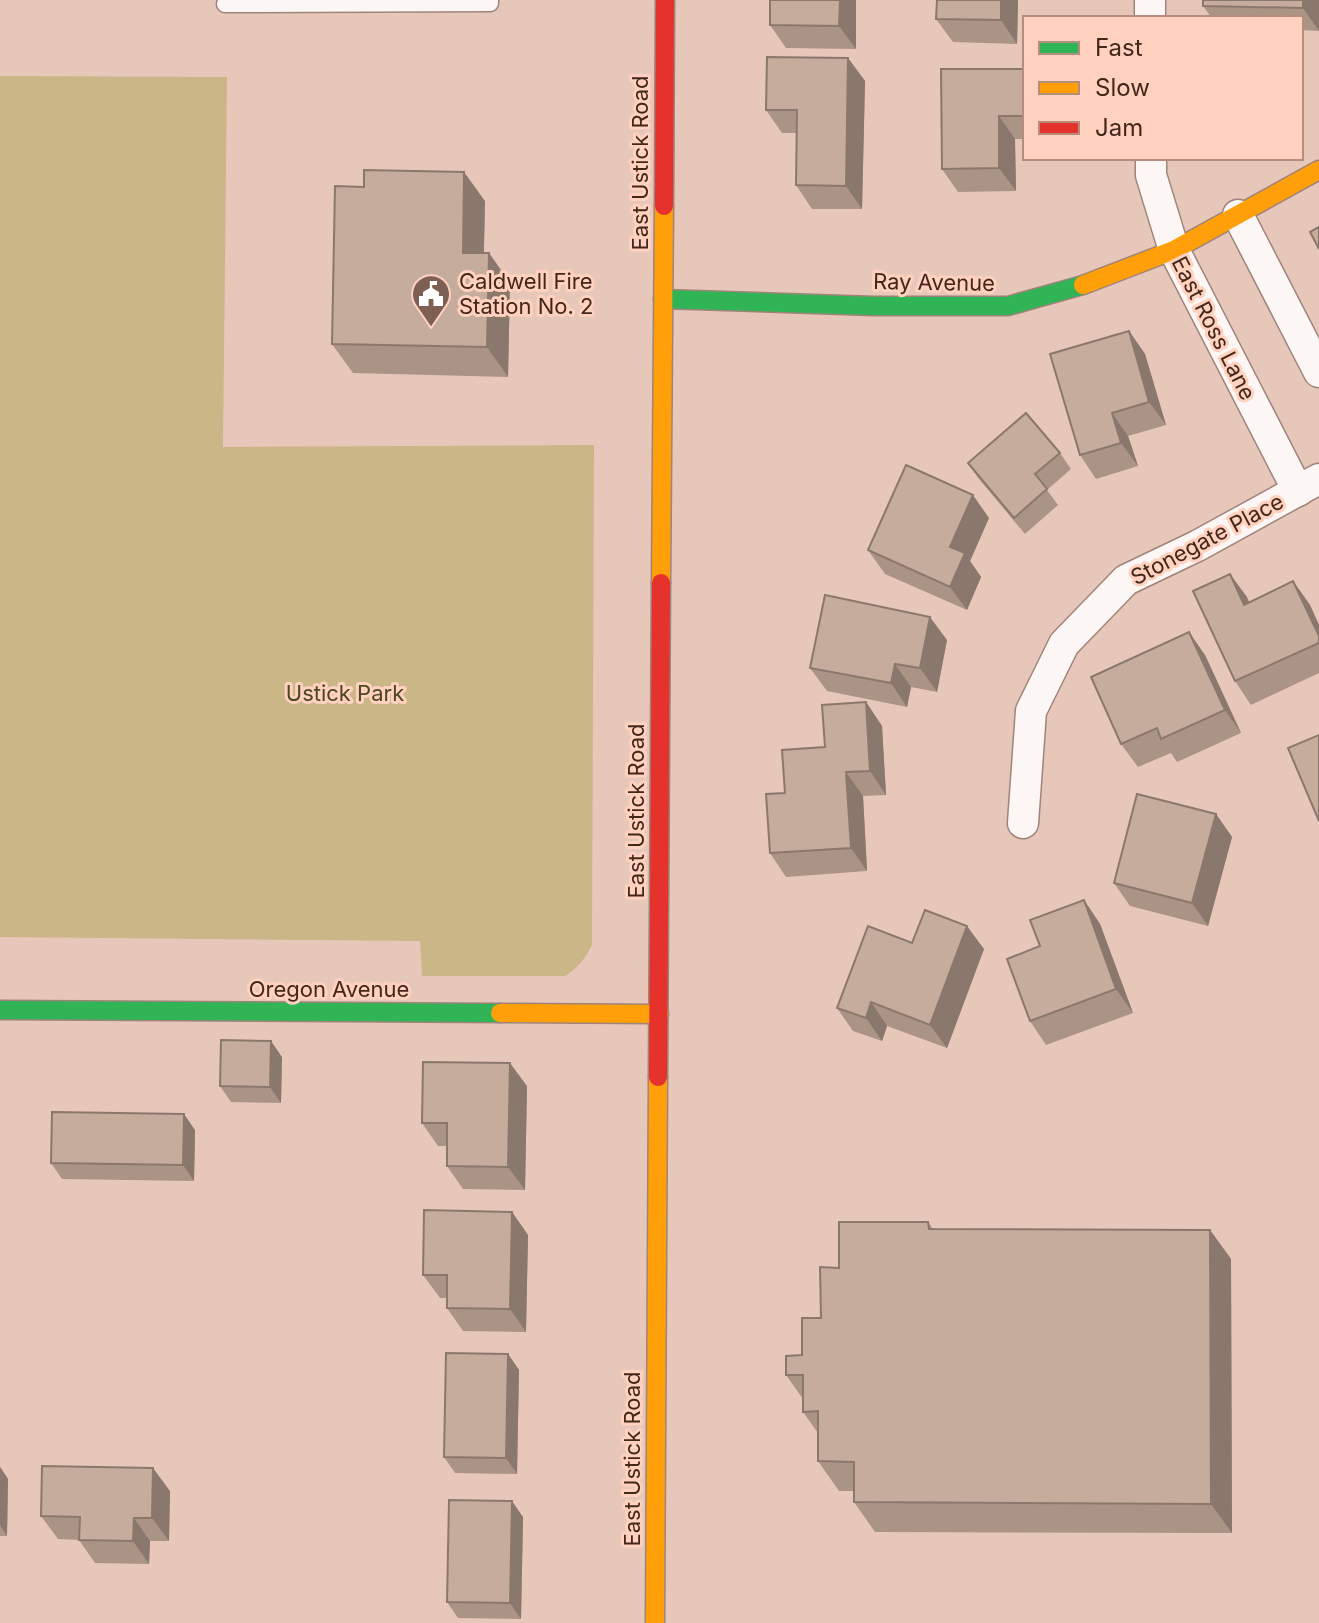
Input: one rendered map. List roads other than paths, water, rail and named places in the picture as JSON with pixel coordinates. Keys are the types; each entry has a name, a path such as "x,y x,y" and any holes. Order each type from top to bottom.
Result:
{"main road":[{"name":"East Ustick Road","path":"655,1623 665,0"},
{"name":"Ray Avenue","path":"663,299 874,306 1008,306 1097,281 1174,250 1319,170"},
{"name":"Oregon Avenue","path":"0,1010 659,1014"}],"street":[{"name":"East Ross Lane","path":"1151,160 1151,175 1174,250 1308,485"},
{"path":"1238,215 1319,372"},
{"name":"Stonegate Place","path":"1023,823 1031,711 1064,644 1126,580 1197,546 1308,485"}],"lane":[{"path":"225,4 490,3 490,0"}],"place":[{"name":"Caldwell Fire Station No. 2","path":"431,328"}],"park label":[{"name":"Ustick Park","path":"345,693"}]}
